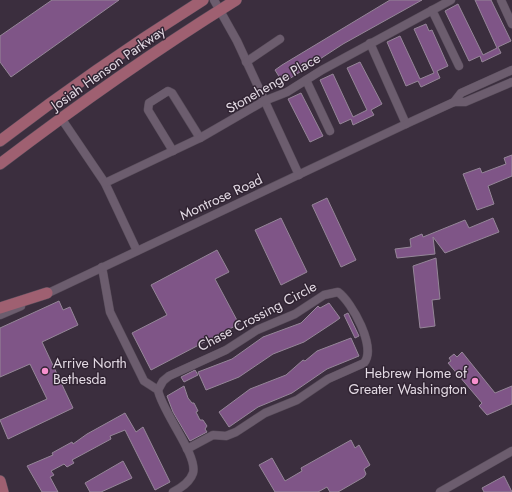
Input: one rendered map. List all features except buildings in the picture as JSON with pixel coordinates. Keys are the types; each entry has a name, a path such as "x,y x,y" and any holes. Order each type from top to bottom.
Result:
{"main road":[{"name":"Josiah Henson Parkway","path":"0,141 91,74 203,0"},
{"name":"Josiah Henson Parkway","path":"0,164 61,118 161,48 236,0"},
{"path":"0,308 47,293"},
{"path":"0,481 2,492"}],"street":[{"path":"214,0 246,62 299,174"},
{"name":"Stonehenge Place","path":"105,183 200,138 264,101 287,92 370,44 451,0"},
{"path":"501,0 512,24"},
{"path":"432,10 459,66"},
{"path":"246,62 280,39"},
{"path":"370,44 406,124"},
{"name":"Montrose Road","path":"454,102 461,93 512,70"},
{"path":"306,80 330,131"},
{"name":"Montrose Road","path":"0,315 454,102 465,102 512,82"},
{"path":"173,151 148,110 149,103 162,94 168,92 172,93 200,138"},
{"path":"61,118 105,183 137,251"},
{"path":"102,267 110,312 144,380 158,390 160,400 187,449 193,464 193,472 185,485 173,492"},
{"name":"Chase Crossing Circle","path":"158,390 163,381 169,376 226,350 257,330 295,314 324,295 338,292 347,298 364,334 369,350 364,363 328,378 297,400 265,413 236,432 226,436 212,435 187,449"},
{"path":"440,492 512,451"}],"place":[{"name":"Arrive North Bethesda","path":"45,371"},
{"name":"Hebrew Home of Greater Washington","path":"475,381"}]}
